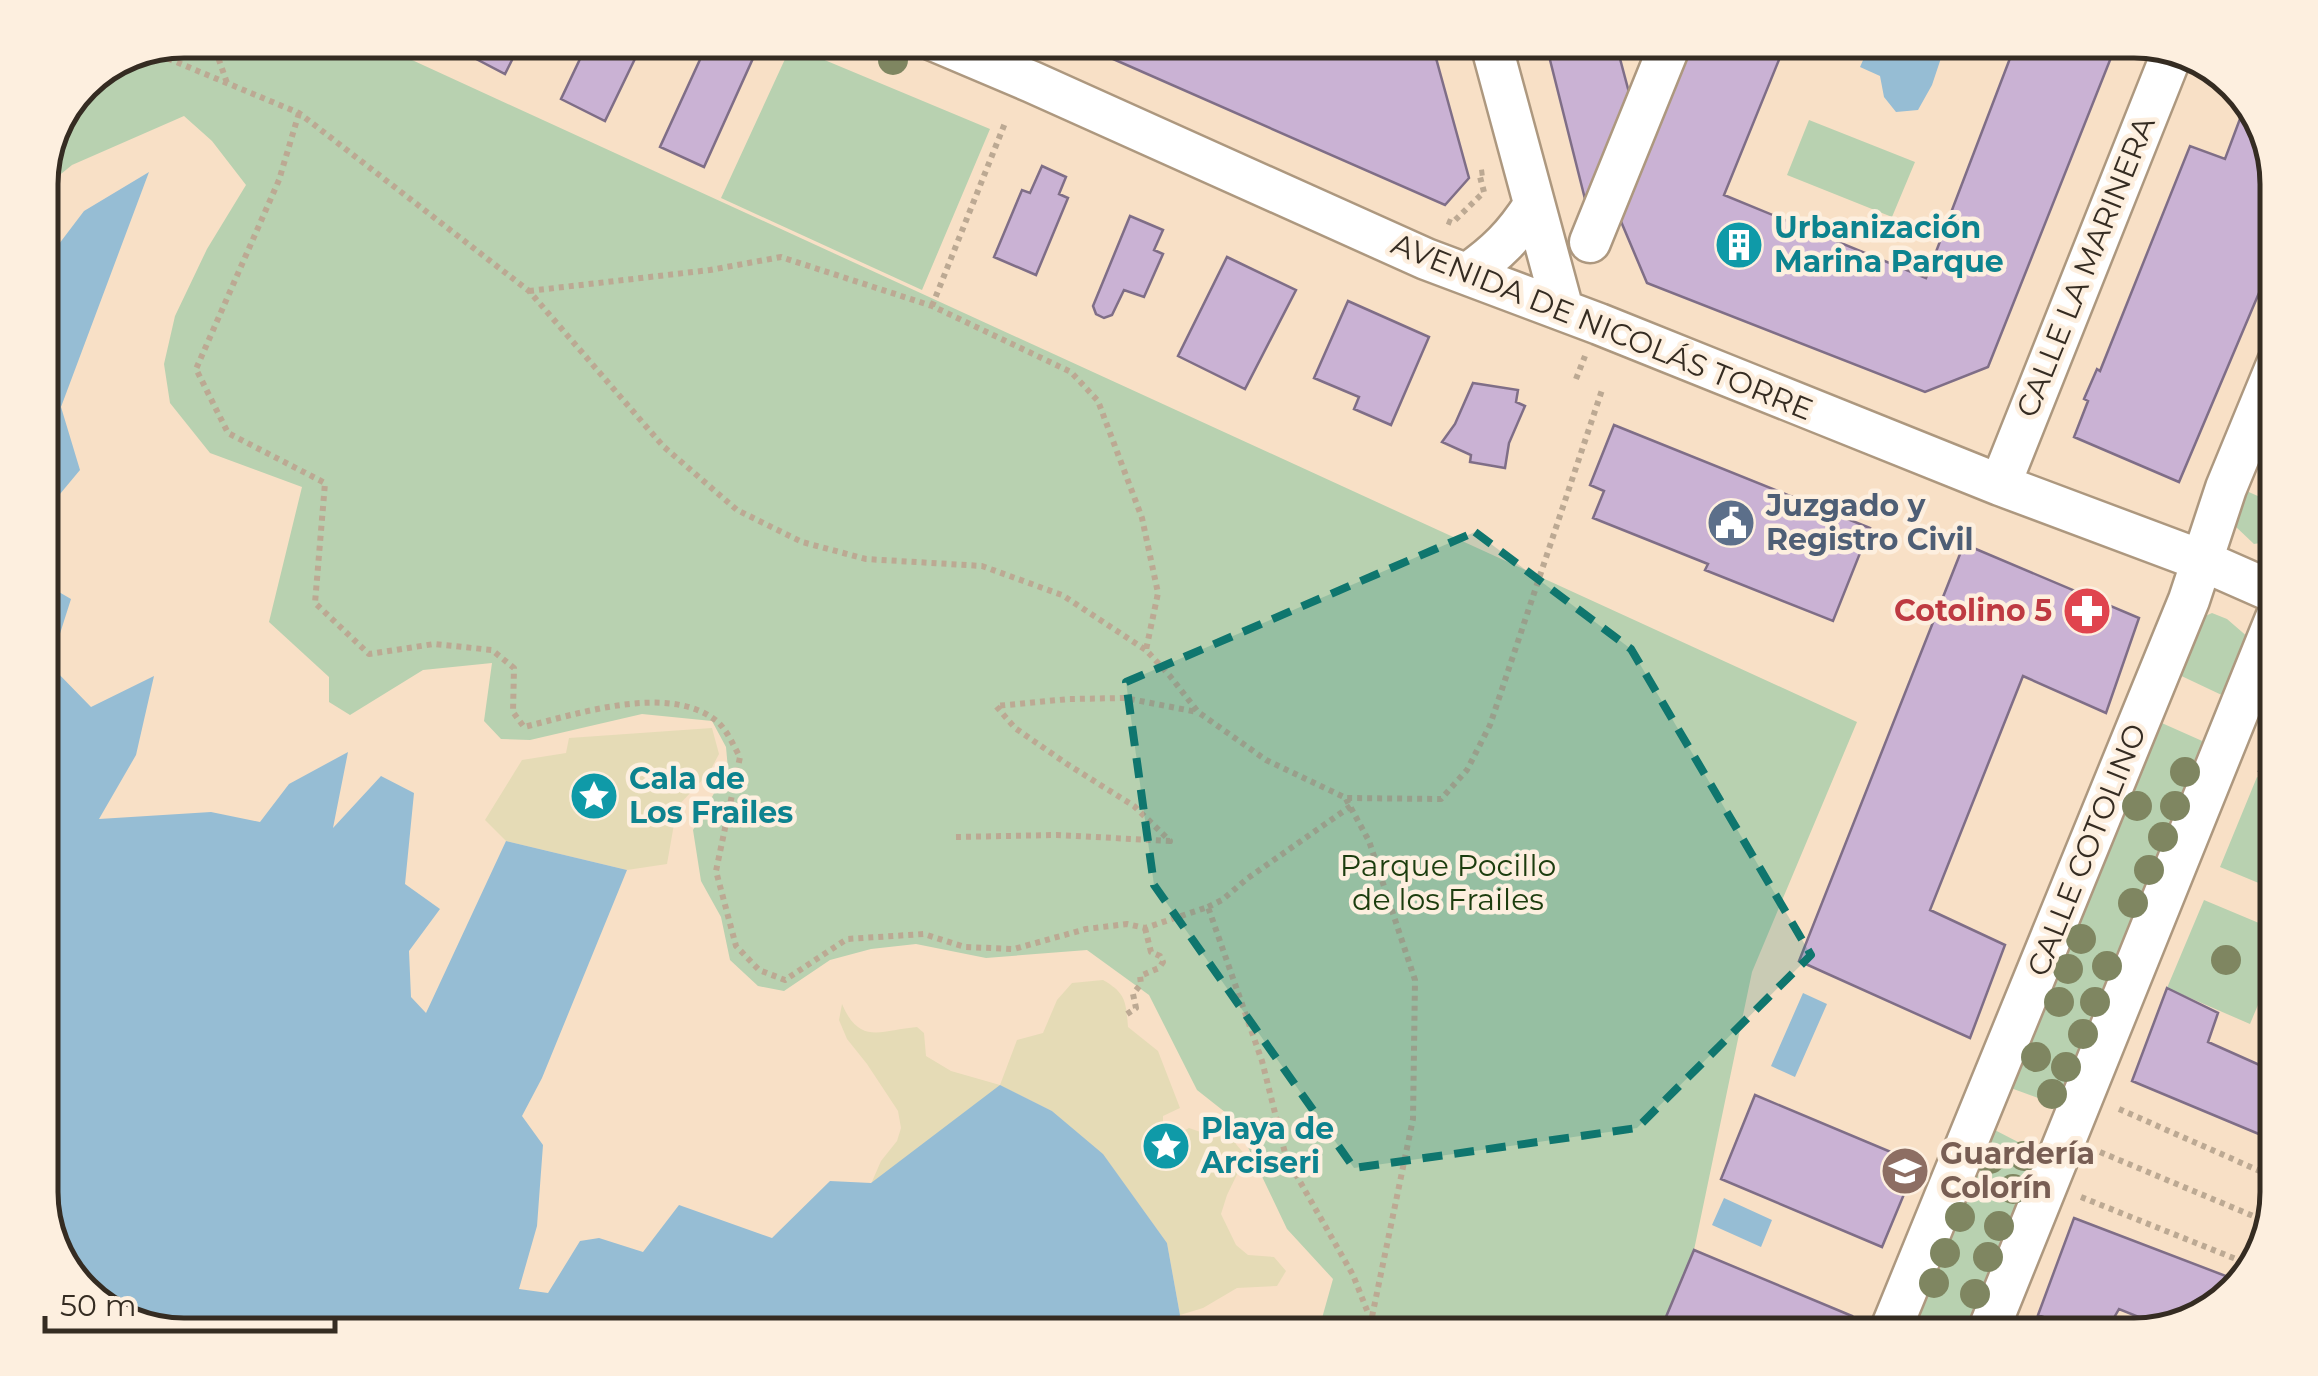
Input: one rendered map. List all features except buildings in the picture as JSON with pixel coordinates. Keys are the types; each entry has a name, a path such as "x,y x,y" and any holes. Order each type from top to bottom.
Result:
{"street":[{"name":"AVENIDA DE NICOLÁS TORRE","path":"973,57 1426,260 1563,310 2260,586"},
{"path":"1028,57 1032,82"},
{"path":"1495,57 1563,310"},
{"path":"1590,242 1665,57"},
{"name":"CALLE LA MARINERA","path":"2000,485 2169,63"},
{"path":"1467,274 1506,244 1534,206"},
{"name":"CALLE COTOLINO","path":"1895,1318 2189,600 2226,488 2260,406"},
{"path":"1993,1318 2260,658"}],"path":[{"path":"218,57 227,84"},
{"path":"168,59 299,113 530,290 664,446 737,510 802,542 866,559 982,566 1062,595 1146,650 1198,712 1266,760 1346,798 1440,798 1467,770 1490,725 1602,390"},
{"path":"299,113 279,180 196,369 228,434 326,483 315,603 369,654 434,644 492,650 514,668 513,712 524,727 644,701 698,709 718,721 740,758 716,871 736,946 758,970 785,980 847,939 924,934 965,948 1014,949 1086,929 1127,924 1144,928 1222,900 1352,806"},
{"path":"932,306 1005,122"},
{"path":"1426,260 1441,220 1452,223 1484,192 1479,173 1524,163"},
{"path":"530,290 710,270 782,256 932,306 1071,372 1098,400 1142,518 1158,592 1146,650"},
{"path":"956,837 1057,834 1170,841 1134,806 1015,728 996,706 1125,698 1198,712"},
{"path":"1346,798 1368,840 1415,980 1413,1119 1373,1318"},
{"path":"1208,907 1262,1061 1286,1156 1352,1276 1370,1318"},
{"path":"1127,1014 1136,1008 1132,994 1141,984 1140,976 1159,968 1162,962 1160,956 1151,952 1144,928"},
{"path":"2109,1105 2260,1170"},
{"path":"2066,1138 2257,1218"},
{"path":"2074,1194 2240,1261"}],"highlighted area":[{"path":"1475,532 1631,649 1811,955 1637,1128 1354,1168 1154,885 1126,682"}],"green space":[{"name":"Parque Pocillo de los Frailes","path":"184,57 414,57 412,60 1857,722 1752,972 1694,1250 1665,1318 1322,1318 1333,1279 1287,1229 1235,1120 1197,1090 1149,995 1087,950 986,958 916,944 871,949 830,960 784,991 758,986 730,960 721,917 701,881 693,830 728,769 726,747 712,721 642,714 530,740 501,739 484,721 492,663 423,670 350,715 329,702 329,677 269,622 302,487 210,453 170,403 164,364 175,316 207,249 246,185 212,141 184,116 72,165 58,176 62,151 84,107 100,89 143,64"},
{"path":"786,57 817,57 990,129 922,290 721,198"},
{"path":"1809,120 1915,162 1892,217 1787,175"},
{"path":"2242,489 2260,497 2260,543 2254,544 2235,526"},
{"path":"2212,613 2227,619 2249,638 2228,698 2173,672 2192,622"},
{"path":"2155,720 2209,744 2060,1106 2008,1087"},
{"path":"2257,777 2260,778 2260,884 2220,867"},
{"path":"2204,900 2260,923 2260,1000 2250,1024 2167,988"},
{"path":"1987,1126 2043,1155 1977,1318 1910,1318"}],"sand":[{"name":"Cala de Los Frailes","path":"712,728 719,754 709,773 677,807 667,864 627,870 506,841 485,820 522,760 566,753 569,738"},
{"name":"Playa de Arciseri","path":"1103,980 1123,999 1128,1027 1158,1051 1180,1108 1163,1116 1163,1130 1170,1138 1189,1128 1231,1138 1246,1156 1221,1214 1236,1245 1248,1255 1274,1257 1286,1271 1277,1286 1237,1288 1203,1308 1180,1315 1167,1243 1103,1155 1052,1111 1001,1086 871,1184 901,1128 898,1111 847,1039 839,1020 842,1004 856,1026 864,1031 917,1027 924,1033 926,1056 951,1071 1000,1085 1017,1040 1043,1033 1057,1000 1072,983"}],"water":[{"path":"1864,57 1941,57 1918,110 1896,112 1884,97 1880,76 1860,67"},
{"path":"149,172 61,407 80,470 58,496 58,245 84,211"},
{"path":"58,591 71,599 58,640"},
{"path":"58,673 91,707 154,676 136,755 99,819 211,812 260,822 289,784 348,752 333,828 381,776 414,793 405,884 440,909 409,951 411,997 426,1013 506,841 627,870 542,1078 522,1116 543,1145 537,1226 519,1289 548,1293 580,1241 599,1238 643,1252 679,1205 772,1238 830,1181 871,1183 1000,1085 1052,1111 1103,1154 1167,1243 1180,1315 184,1318 151,1314 121,1302 100,1287 79,1262 64,1233 58,1201"},
{"path":"1803,993 1827,1004 1795,1077 1771,1066"},
{"path":"1724,1198 1772,1220 1761,1247 1712,1225"}],"place":[{"name":"Urbanización Marina Parque","path":"1739,245"},
{"name":"Juzgado y Registro Civil","path":"1731,523"},
{"name":"Cotolino 5","path":"2087,611"},
{"name":"Cala de Los Frailes","path":"594,796"},
{"name":"Playa de Arciseri","path":"1166,1146"},
{"name":"Guardería Colorín","path":"1905,1171"}]}
